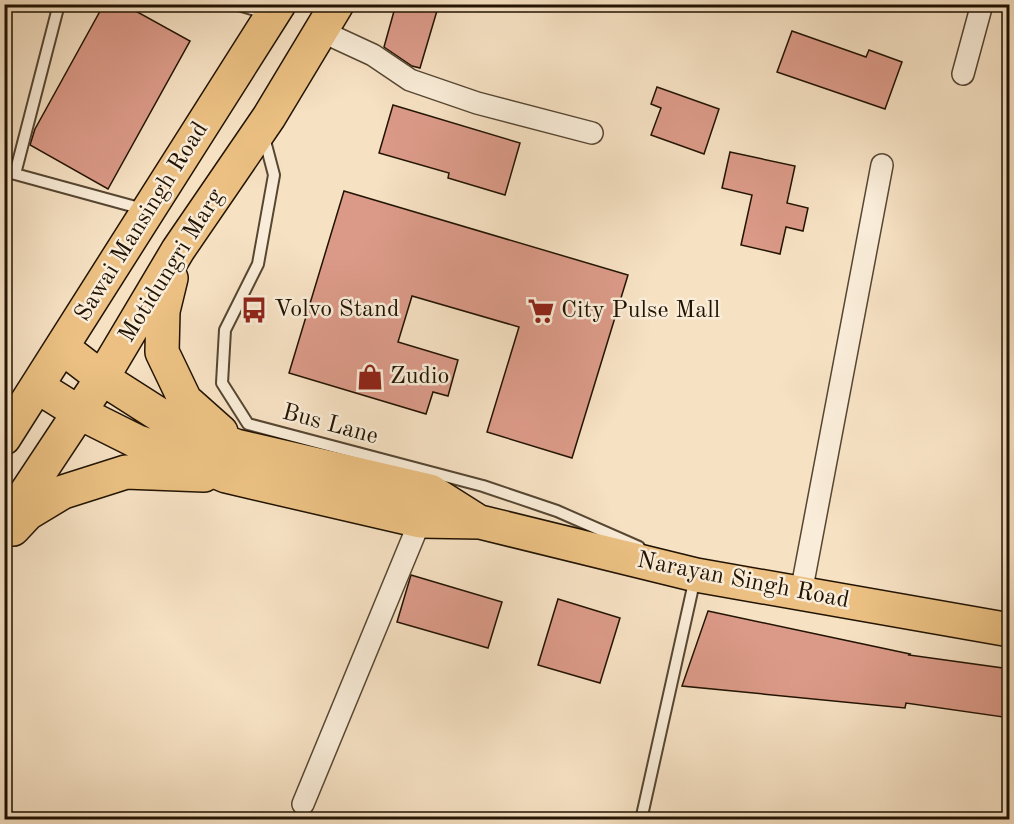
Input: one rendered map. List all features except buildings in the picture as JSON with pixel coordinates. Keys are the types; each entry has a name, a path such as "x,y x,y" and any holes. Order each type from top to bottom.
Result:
{"main road":[{"name":"Sawai Mansingh Road","path":"4,438 276,10"},
{"name":"Motidungri Marg","path":"4,526 102,378 178,250 261,128 329,18"},
{"path":"178,250 163,310 162,352 185,400 231,461"},
{"path":"63,348 102,378 231,461 420,521 480,522"},
{"path":"38,387 78,412 138,442 174,454 430,491 480,522"},
{"path":"4,538 28,513 63,492 126,472 231,461"},
{"name":"Narayan Singh Road","path":"480,522 696,575 1010,630"}],"street":[{"path":"963,74 982,4"},
{"path":"329,18 373,55 410,80 477,103 592,133"},
{"path":"801,593 882,165"},
{"path":"303,804 420,521"}],"lane":[{"path":"59,4 10,173 149,211"},
{"path":"235,4 276,10"},
{"name":"Bus Lane","path":"261,128 274,175 258,264 225,330 222,383 248,424 483,486 546,507 614,535 696,575"},
{"path":"641,819 696,575"}],"place":[{"name":"Volvo Stand","path":"254,310"},
{"name":"City Pulse Mall","path":"541,311"},
{"name":"Zudio","path":"370,377"}]}
